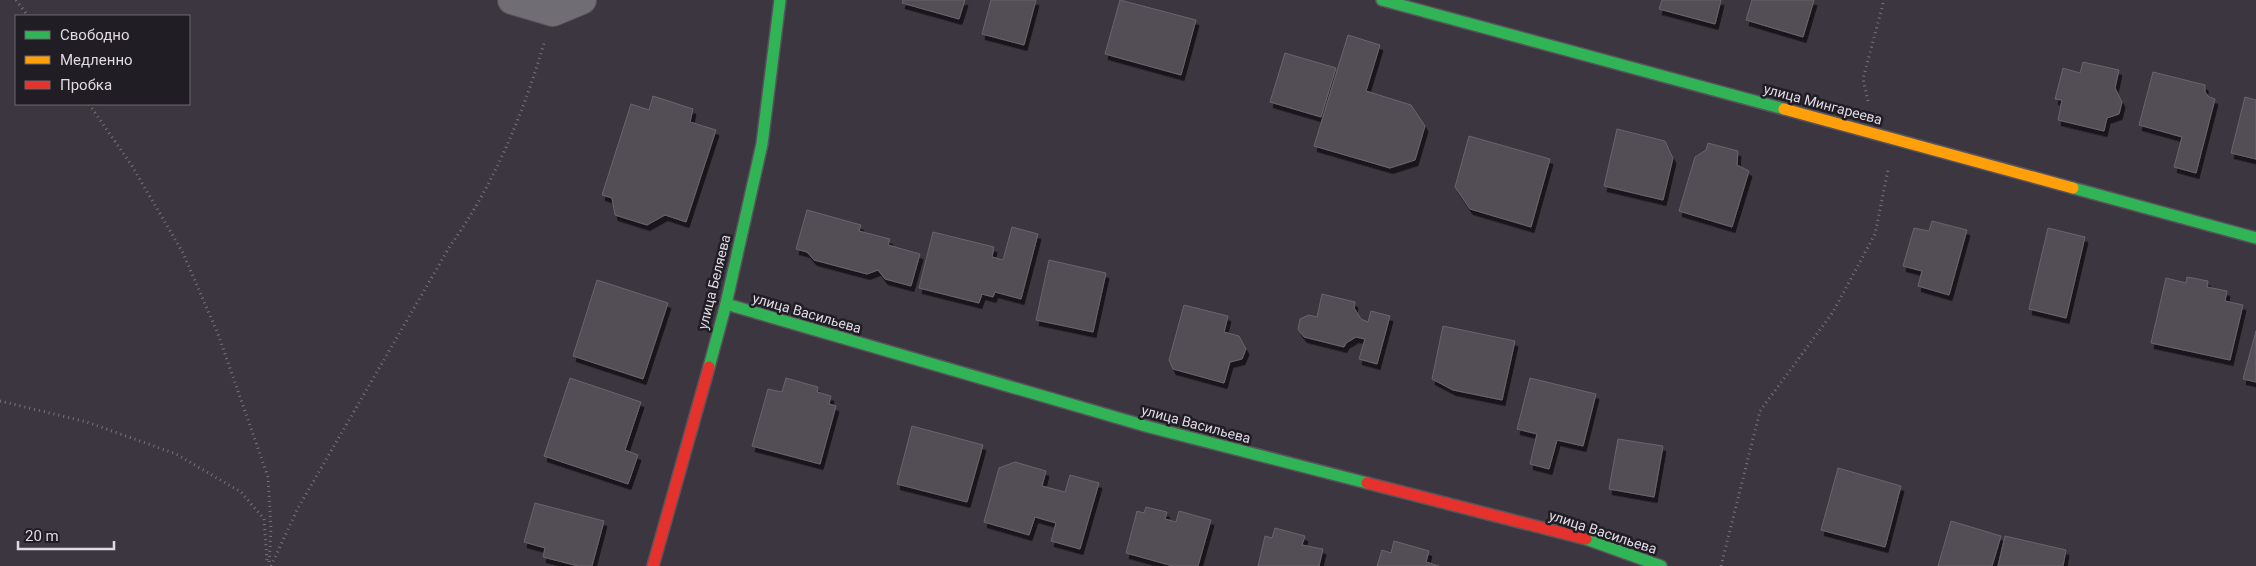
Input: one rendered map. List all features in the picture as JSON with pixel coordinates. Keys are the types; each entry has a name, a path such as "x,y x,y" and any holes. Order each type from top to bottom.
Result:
{"street":[{"path":"512,0 553,12 582,0"},
{"name":"улица Беляева","path":"653,566 726,304 762,144 780,0"},
{"name":"улица Мингареева","path":"1382,0 2256,238"},
{"name":"улица Васильева","path":"726,304 1148,428 1589,540 1661,566"}],"path":[{"path":"16,0 27,15"},
{"path":"1721,566 1760,411 1833,312 1875,234 1895,140 1869,107 1863,79 1884,0"},
{"path":"269,566 298,508 450,246 474,213 494,173 535,75 553,12"},
{"path":"90,105 132,166 183,254 218,334 268,477 271,528 269,566"},
{"path":"0,401 86,422 176,454 242,492 264,519 269,566"}],"building":[{"path":"903,0 965,0 959,19 902,3"},
{"path":"991,0 1036,0 1024,45 982,34"},
{"path":"1120,0 1196,20 1181,75 1105,54"},
{"path":"1662,0 1721,0 1715,24 1659,9"},
{"path":"1752,0 1814,0 1803,37 1746,20"},
{"path":"1348,35 1380,45 1366,91 1411,105 1425,126 1415,160 1390,168 1314,146"},
{"path":"1285,53 1336,68 1321,117 1270,102"},
{"path":"2083,62 2119,70 2115,88 2122,102 2119,114 2107,118 2104,131 2058,120 2062,100 2055,99 2063,68 2080,73"},
{"path":"2153,72 2205,85 2205,92 2209,97 2215,99 2196,173 2174,167 2182,137 2139,125"},
{"path":"653,96 693,109 690,122 716,130 686,222 665,215 647,225 615,215 612,198 602,195 631,104 649,110"},
{"path":"2245,97 2256,100 2256,159 2231,153"},
{"path":"1617,129 1665,141 1673,158 1663,200 1604,186"},
{"path":"1469,136 1550,159 1531,227 1470,209 1455,187"},
{"path":"1708,143 1738,151 1737,165 1749,171 1732,227 1679,211 1695,157 1706,150"},
{"path":"807,210 861,225 859,231 890,239 888,245 920,254 911,286 885,279 878,270 867,274 814,260 807,252 796,249"},
{"path":"1932,221 1967,230 1949,295 1918,286 1922,271 1903,266 1914,228 1929,231"},
{"path":"1012,227 1038,234 1021,299 995,292 993,297 982,294 979,303 919,288 933,232 994,247 992,257 1003,260"},
{"path":"2048,228 2085,237 2066,318 2029,309"},
{"path":"1049,260 1106,273 1093,332 1036,320"},
{"path":"2187,277 2208,281 2207,287 2227,291 2225,301 2243,305 2230,360 2151,343 2166,278 2186,283"},
{"path":"597,280 668,303 643,379 573,356"},
{"path":"1322,294 1355,302 1354,308 1361,319 1368,322 1371,311 1390,316 1377,364 1359,359 1365,339 1356,337 1346,343 1344,347 1304,337 1298,329 1300,319 1309,315 1317,317"},
{"path":"1184,305 1228,316 1224,332 1239,336 1246,349 1242,359 1230,362 1224,383 1173,369 1169,360"},
{"path":"1443,326 1515,341 1502,400 1453,390 1432,379"},
{"path":"2256,331 2256,382 2243,379"},
{"path":"570,378 641,402 625,450 638,455 628,484 544,456"},
{"path":"786,378 818,387 817,392 831,396 829,404 836,406 820,464 752,446 768,389 782,392"},
{"path":"1530,378 1596,394 1583,446 1557,440 1549,469 1530,464 1537,434 1517,429"},
{"path":"912,426 983,445 967,502 897,484"},
{"path":"1618,439 1663,446 1654,497 1609,489"},
{"path":"1015,462 1046,471 1042,486 1065,492 1070,475 1099,483 1080,549 1051,541 1056,523 1035,517 1029,535 984,522 999,468"},
{"path":"1838,468 1901,486 1885,547 1821,530"},
{"path":"535,503 604,521 592,566 578,566 543,557 545,548 524,542"},
{"path":"1146,507 1167,512 1165,519 1176,522 1179,511 1211,520 1198,566 1173,566 1126,553 1137,511 1144,513"},
{"path":"1951,521 2001,536 1992,566 1938,566"},
{"path":"1275,528 1305,536 1302,545 1323,549 1319,566 1258,566 1265,536 1272,538"},
{"path":"2005,536 2066,550 2063,566 1998,566"},
{"path":"1394,541 1429,551 1426,562 1439,566 1377,566 1382,550 1391,553"}],"traffic: fast":[{"path":"709,367 726,304 762,144 780,0"},
{"path":"1382,0 1784,109"},
{"path":"2073,188 2256,238"},
{"path":"726,304 1149,427 1367,483"},
{"path":"1586,539 1661,566"}],"traffic: slow":[{"path":"1784,109 2073,188"}],"traffic: jam":[{"path":"653,566 709,367"},
{"path":"1367,483 1586,539"}]}
